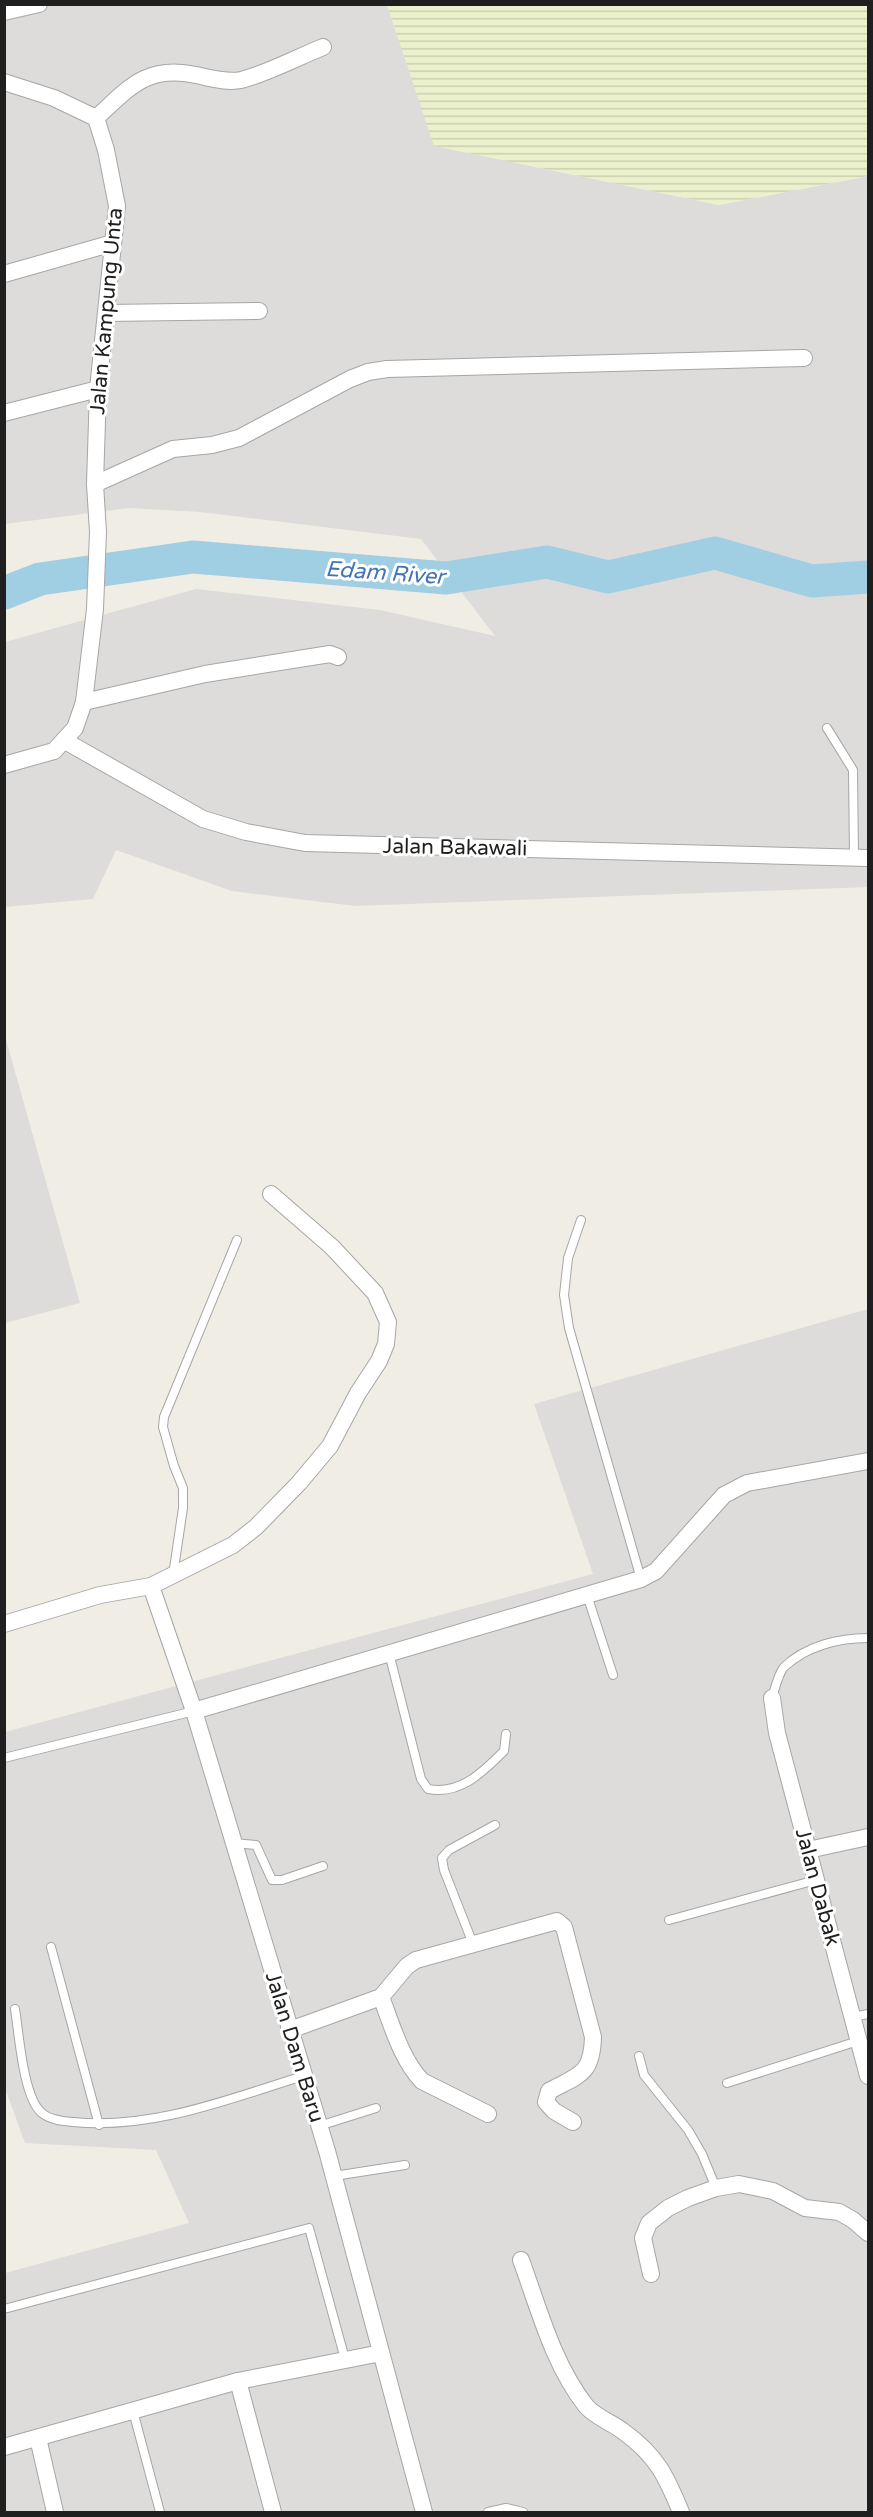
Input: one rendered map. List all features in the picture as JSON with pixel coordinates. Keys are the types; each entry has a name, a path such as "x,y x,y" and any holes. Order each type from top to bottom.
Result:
{"street":[{"path":"4,12 39,4"},
{"path":"4,82 54,98 96,118 132,86 150,75 178,71 225,81 241,80 323,47"},
{"name":"Jalan Kampung Unta","path":"84,702 96,609 98,389 117,206 106,150 96,118"},
{"path":"4,274 113,243"},
{"path":"106,313 259,311"},
{"path":"96,484 173,448 212,445 239,438 350,379 368,372 387,369 804,358"},
{"path":"4,414 98,389"},
{"path":"4,765 54,751 75,728 84,702 206,674 330,654 338,657"},
{"name":"Jalan Bakawali","path":"65,741 203,819 246,832 305,843 861,858"},
{"path":"4,1624 100,1595 151,1586 245,1537 299,1483 330,1446 386,1344 388,1322 375,1293 332,1247 271,1194"},
{"path":"194,1711 641,1579 657,1570 724,1495 747,1483 868,1461"},
{"name":"Jalan Dam Baru","path":"151,1586 194,1711 334,2176 424,2512"},
{"name":"Jalan Dabak","path":"771,1698 777,1733 816,1880 861,2016 858,2041 868,2076"},
{"path":"808,1850 868,1837"},
{"path":"290,2030 381,1997 407,1966 416,1960 557,1921 564,1927 592,2037 592,2055 584,2073 549,2091 546,2102 554,2112 573,2122"},
{"path":"381,1997 407,2062 416,2075 422,2081 488,2114"},
{"path":"651,2274 643,2238 649,2223 668,2208 716,2188 739,2184 773,2191 805,2208 839,2212 868,2233"},
{"path":"521,2260 553,2347 572,2385 588,2408 646,2449 666,2475 681,2512"},
{"path":"4,2447 238,2381 381,2353"},
{"path":"238,2381 273,2512"},
{"path":"38,2438 55,2512"}],"lane":[{"path":"827,728 853,770 861,858"},
{"path":"581,1220 568,1258 564,1294 569,1328 641,1579"},
{"path":"173,1576 183,1508 183,1488 163,1427 164,1418 237,1240"},
{"path":"587,1595 613,1675"},
{"path":"771,1698 783,1668 812,1649 835,1642 868,1638"},
{"path":"389,1653 421,1779 428,1789 444,1792 470,1781 504,1751 506,1734"},
{"path":"4,1758 194,1711"},
{"path":"473,1944 444,1870 442,1858 449,1850 495,1825"},
{"path":"234,1843 256,1845 272,1880 282,1880 323,1866"},
{"path":"669,1920 816,1880"},
{"path":"51,1947 99,2124"},
{"path":"15,2009 28,2091 42,2113 59,2120 99,2124 156,2118 207,2106 303,2076"},
{"path":"726,2083 858,2041"},
{"path":"639,2056 644,2075 688,2130 702,2154 716,2188"},
{"path":"319,2126 376,2108"},
{"path":"334,2176 405,2165"},
{"path":"4,2309 309,2228 345,2359"},
{"path":"133,2411 160,2512"},
{"path":"488,2512 506,2508 523,2512"}],"shaded area":[{"path":"5,5 387,5 435,146 719,205 868,176 868,887 355,906 232,891 116,850 93,899 5,907 5,642 196,589 380,610 495,636 421,539 200,512 129,508 5,524"},
{"path":"5,1036 80,1303 4,1323"},
{"path":"868,1309 868,2512 5,2512 5,2273 189,2223 156,2150 25,2143 5,2088 5,1732 593,1574 534,1404"}],"green space":[{"path":"387,5 868,5 868,176 719,205 434,146"}],"waterway":[{"name":"Edam River","path":"4,593 40,579 193,557 446,578 547,562 608,577 715,553 812,581 868,577"}]}
